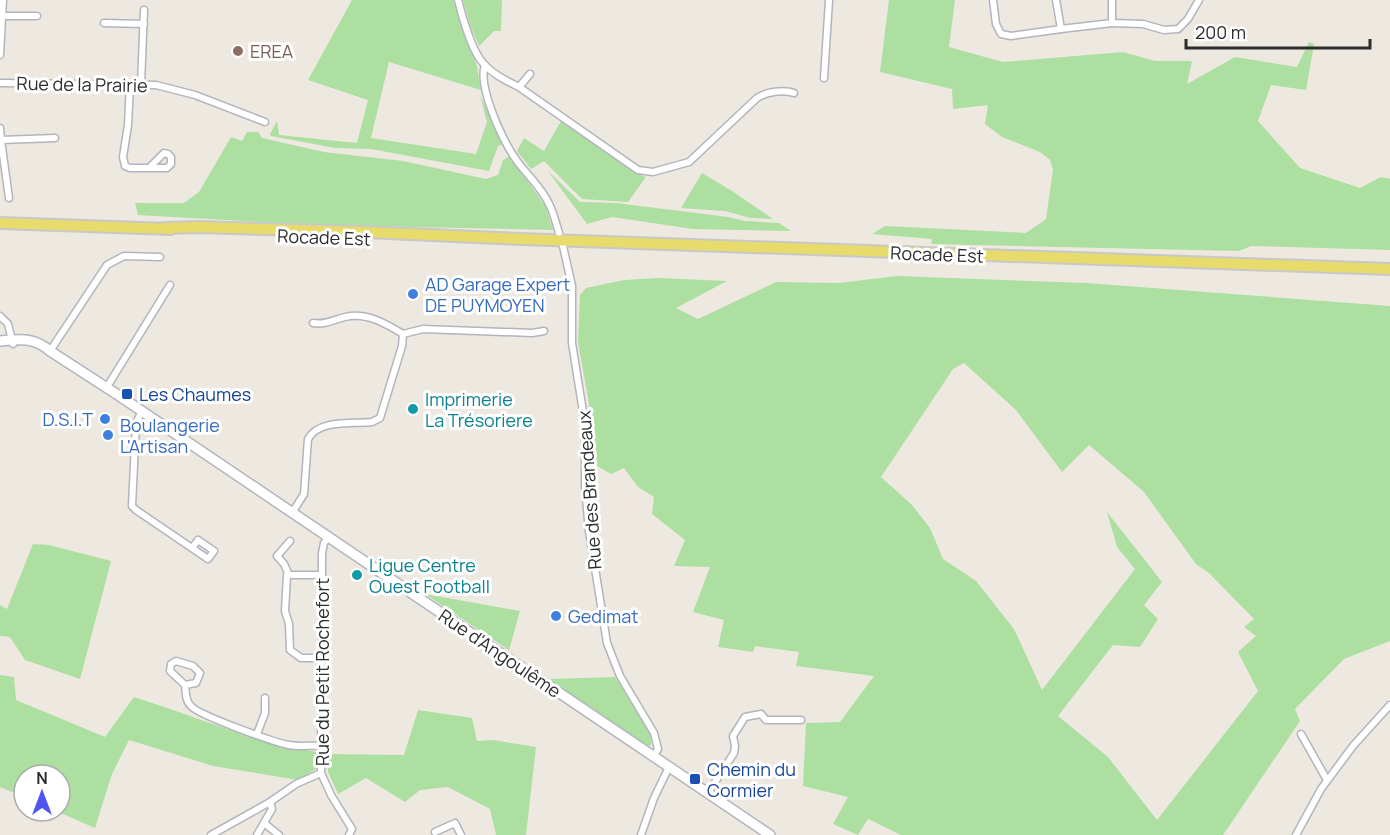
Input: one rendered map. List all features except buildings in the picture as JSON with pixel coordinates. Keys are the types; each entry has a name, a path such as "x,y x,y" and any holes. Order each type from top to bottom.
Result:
{"main road":[{"name":"Rocade Est","path":"0,223 164,228 358,238 484,238 1390,269"}],"street":[{"path":"0,56 3,0"},
{"path":"458,0 463,18 484,65 638,170 653,172 689,162 762,95 787,91 794,93"},
{"path":"824,78 829,0"},
{"path":"993,0 996,24 1001,34 1011,36 1112,23 1143,24 1164,30 1178,29 1188,20 1198,0"},
{"path":"1056,0 1061,29"},
{"path":"1112,0 1112,23"},
{"path":"141,84 144,10"},
{"path":"2,16 37,16"},
{"path":"104,23 144,24"},
{"path":"484,65 485,90 505,139 515,159 550,206 560,233"},
{"path":"519,87 530,74"},
{"name":"Rue de la Prairie","path":"0,83 156,85 195,94 265,122"},
{"path":"130,84 124,162 129,168 149,168"},
{"path":"0,128 2,165 9,198"},
{"path":"1,140 56,138"},
{"name":"Rue des Brandeaux","path":"563,246 573,286 572,343 585,424 585,487 589,531 607,643 620,676 654,733 658,749 653,757"},
{"path":"50,351 106,265 124,256 160,257"},
{"path":"107,387 170,285"},
{"path":"313,323 323,324 356,315 370,317 403,334 423,329 532,333 544,331"},
{"path":"0,316 8,324 13,342"},
{"path":"292,513 304,494 308,440 312,432 321,426 372,422 380,418 402,346 403,334"},
{"name":"Rue d'Angoulême","path":"0,345 33,339 41,343 770,835"},
{"name":"Rue d'Angoulême","path":"0,340 13,342"},
{"path":"142,411 136,423 132,506 192,548"},
{"name":"Rue du Petit Rochefort","path":"328,538 324,543 322,553 321,773 350,832 357,835"},
{"path":"289,574 277,554 290,541"},
{"path":"289,574 322,575"},
{"path":"289,574 286,579 285,611 289,624 290,650 301,658 322,658"},
{"path":"185,685 196,684 200,673 193,666 176,662 171,664 170,671 185,685 187,701 192,708 211,718 289,745 322,746"},
{"path":"257,734 265,713 265,698"},
{"path":"1296,835 1327,780 1353,746 1390,705"},
{"path":"708,793 734,753 733,736 745,717 761,714 766,720 801,720"},
{"path":"1301,734 1327,780"},
{"path":"641,835 654,798 669,767"},
{"path":"210,835 270,802 297,784 321,773"},
{"path":"257,835 272,809 270,802"},
{"path":"264,823 279,835"},
{"path":"435,832 455,823 461,835"}],"green space":[{"path":"352,0 453,0 477,66 481,90 389,62 371,138 476,154 487,122 480,95 503,144 498,146 489,171 371,149 335,148 271,136 277,121 279,135 357,143 368,100 308,80"},
{"path":"463,0 502,0 501,31 494,31 479,46"},
{"path":"889,0 955,0 949,47 1003,62 1123,52 1155,61 1192,61 1187,84 1235,57 1297,67 1309,42 1314,44 1306,90 1271,85 1258,121 1300,168 1360,188 1381,177 1390,179 1390,250 1251,246 1239,251 931,244 932,239 872,234 885,226 1026,233 1046,219 1053,169 1050,160 1040,152 1002,137 985,124 988,105 953,109 952,89 880,72"},
{"path":"561,121 634,172 646,177 628,202 582,199 544,161 531,169 517,151 524,138 544,151"},
{"path":"247,132 258,132 262,138 324,152 403,161 486,179 498,175 503,160 510,156 546,207 553,230 312,225 138,215 135,203 184,203 199,192 231,137 242,141"},
{"path":"548,171 580,202 616,203 745,221 779,223 791,231 693,229 612,217 587,224"},
{"path":"702,173 773,219 750,218 725,211 681,208"},
{"path":"897,276 1087,283 1390,306 1390,641 1344,659 1295,709 1300,721 1223,835 901,835 868,819 858,835 833,824 848,797 803,786 806,723 840,722 874,676 796,666 799,652 755,646 753,652 718,647 724,620 693,612 710,567 674,566 685,540 652,514 654,497 638,487 624,468 611,474 592,463 591,415 578,342 580,295 586,288 624,280 658,278 727,281 676,308 698,319 776,282 839,283","holes":["964,363 1016,410 1062,472 1089,445 1144,492 1196,564 1209,573 1254,619 1244,627 1256,636 1238,652 1258,691 1157,820 1108,757 1058,716 1113,645 1140,647 1158,619 1144,605 1162,582 1107,512 1117,547 1135,569 1042,690 1014,629 976,581 943,559 930,528 912,505 881,477 953,369"]},
{"path":"33,544 49,545 111,561 80,679 25,660 10,637 0,636 0,605 7,609"},
{"path":"425,594 520,611 509,650"},
{"path":"0,675 14,677 16,700 105,737 134,697 270,742 317,752 316,769 298,780 213,766 129,740 112,774 95,828 72,818 72,763 12,763 12,792 0,787"},
{"path":"615,677 651,734 651,745 647,747 548,679"},
{"path":"418,710 472,718 477,741 493,740 536,747 526,835 496,835 490,809 448,787 420,790 405,802 366,778 338,794 328,772 327,754 404,755"}],"place":[{"name":"EREA","path":"238,51"},
{"name":"AD Garage Expert DE PUYMOYEN","path":"413,294"},
{"name":"Les Chaumes","path":"127,394"},
{"name":"Imprimerie La Trésoriere","path":"413,409"},
{"name":"D.S.I.T","path":"105,419"},
{"name":"Boulangerie L'Artisan","path":"108,435"},
{"name":"Ligue Centre Ouest Football","path":"357,575"},
{"name":"Gedimat","path":"556,616"},
{"name":"Chemin du Cormier","path":"695,779"}]}
